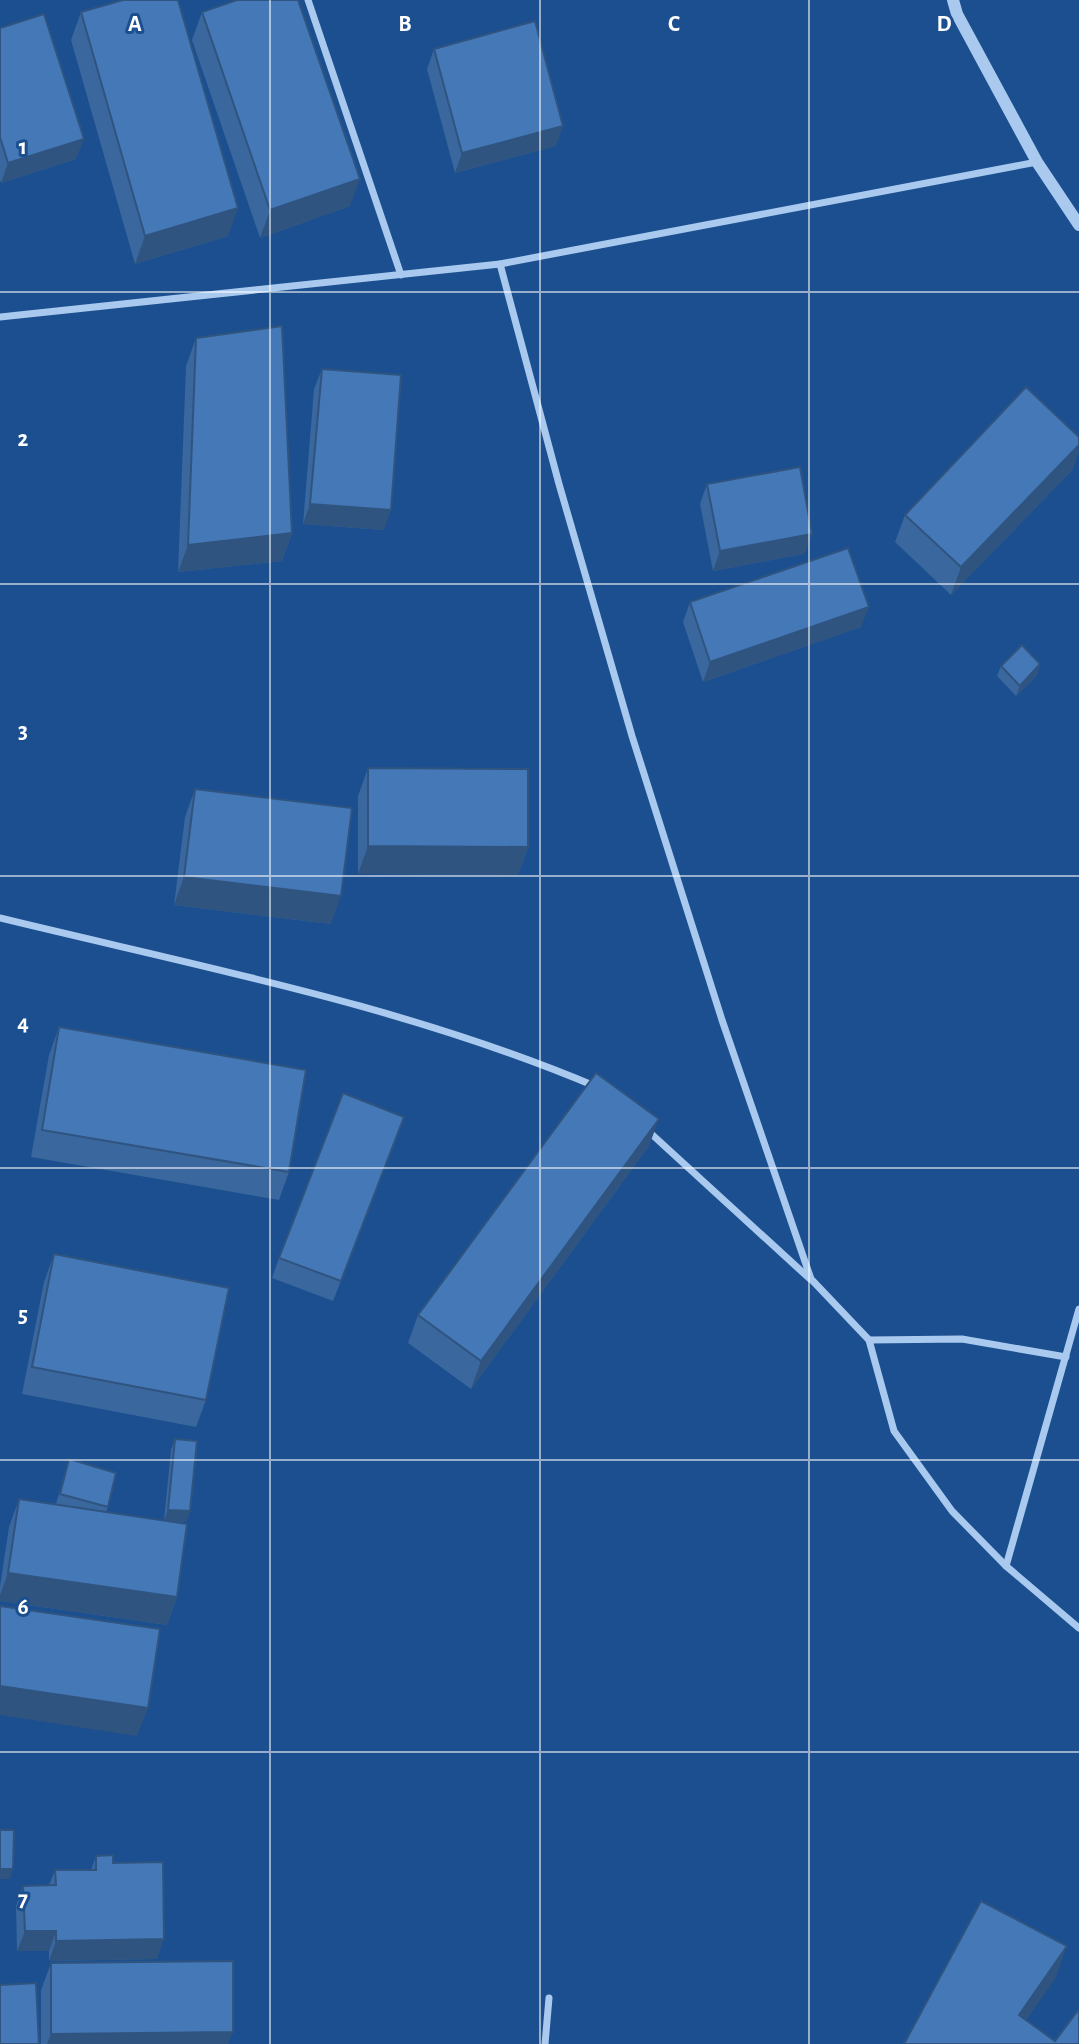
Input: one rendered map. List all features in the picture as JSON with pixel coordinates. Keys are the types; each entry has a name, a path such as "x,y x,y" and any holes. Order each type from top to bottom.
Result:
{"street":[{"path":"308,0 401,275"},
{"path":"953,0 957,14 1037,162 1079,225"},
{"path":"0,317 500,264 1037,162"},
{"path":"500,264 559,484 632,736 722,1020 811,1279"},
{"path":"0,918 402,1016 530,1058 598,1087 607,1096"},
{"path":"636,1120 811,1279 869,1340 894,1431 952,1511 1006,1566 1079,1628"},
{"path":"1006,1566 1079,1309"},
{"path":"869,1340 962,1339 1066,1357"},
{"path":"545,2044 548,1998"}],"building":[{"path":"123,0 178,0 238,208 145,236 81,12"},
{"path":"237,0 298,0 360,179 270,210 202,12"},
{"path":"44,14 84,139 8,163 0,137 0,28"},
{"path":"535,21 563,126 462,153 434,49"},
{"path":"282,326 292,533 188,545 196,338"},
{"path":"322,369 401,375 391,510 310,504"},
{"path":"1026,387 1079,437 1079,445 961,567 905,515"},
{"path":"800,467 812,534 720,551 707,484"},
{"path":"848,548 869,607 710,662 690,602"},
{"path":"1022,645 1040,664 1020,686 1001,666"},
{"path":"368,768 528,769 528,847 368,846"},
{"path":"195,789 352,808 341,896 184,877"},
{"path":"59,1027 306,1070 289,1172 42,1130"},
{"path":"596,1073 659,1119 481,1361 418,1315"},
{"path":"343,1093 404,1117 341,1281 279,1258"},
{"path":"54,1254 229,1288 206,1400 32,1367"},
{"path":"175,1439 197,1441 190,1511 168,1510"},
{"path":"69,1459 116,1473 108,1507 60,1494"},
{"path":"19,1499 187,1524 177,1597 8,1573"},
{"path":"0,1606 160,1629 148,1708 0,1686"},
{"path":"0,1830 14,1830 13,1869 0,1869"},
{"path":"113,1855 113,1863 163,1862 164,1939 56,1941 56,1931 25,1931 23,1886 56,1885 55,1870 96,1870 96,1856"},
{"path":"981,1901 1067,1946 1019,2015 1055,2041 1079,2009 1079,2044 904,2044"},
{"path":"233,1961 233,2032 51,2034 51,1963"},
{"path":"36,1983 39,2044 0,2044 0,1985"}]}
